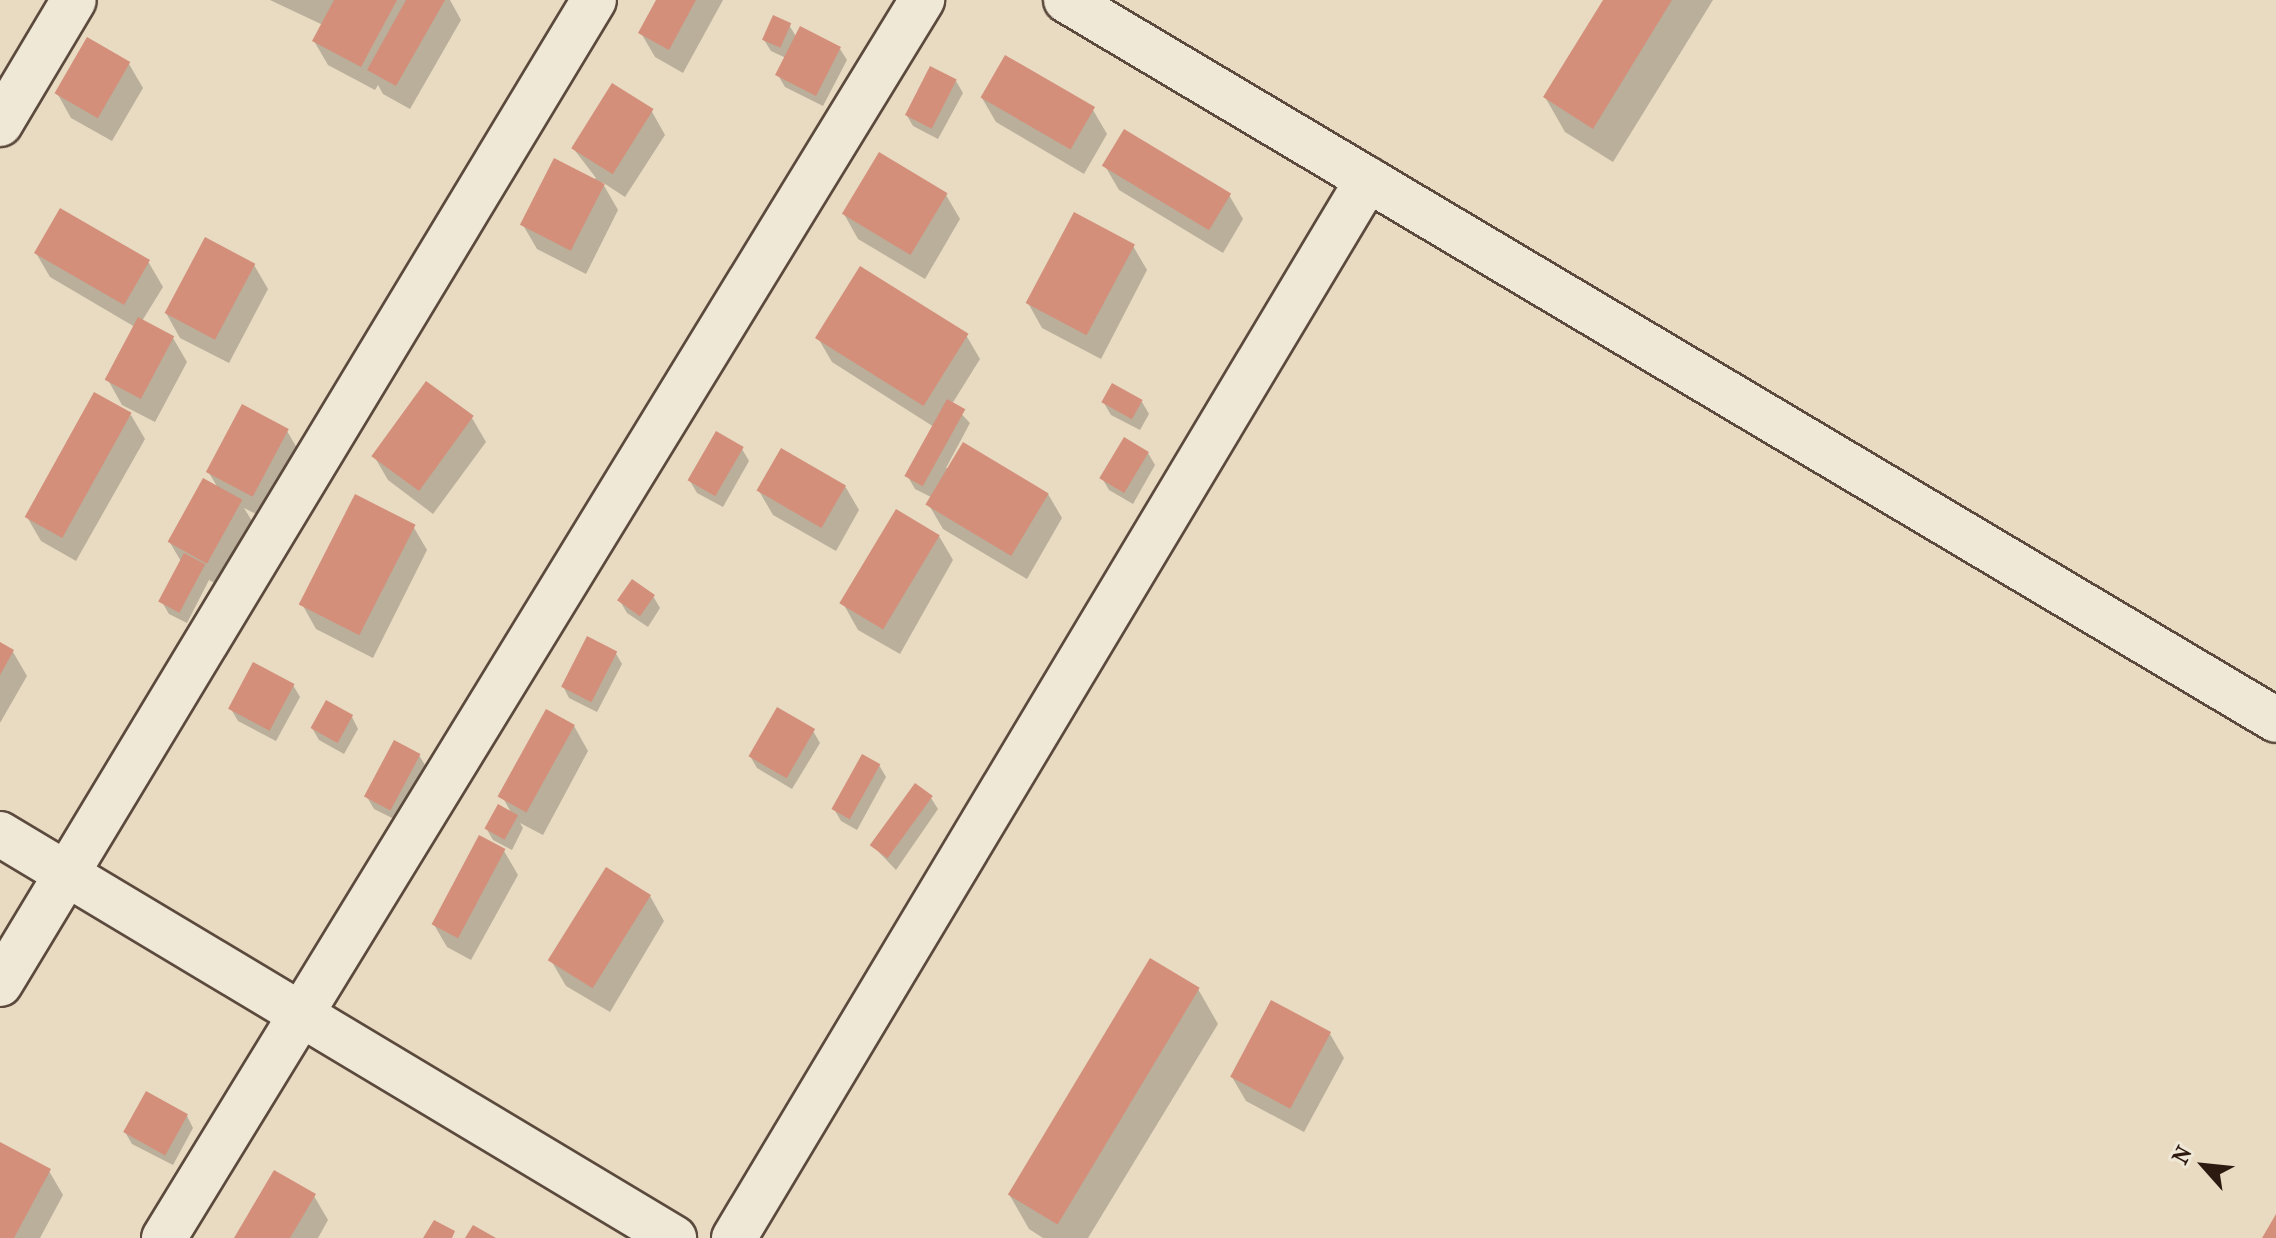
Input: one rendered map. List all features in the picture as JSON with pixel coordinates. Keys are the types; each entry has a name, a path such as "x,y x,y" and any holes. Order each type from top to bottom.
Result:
{"street":[{"path":"0,124 74,0"},
{"path":"0,984 594,0"},
{"path":"164,1238 922,0"},
{"path":"1066,0 2276,720"},
{"path":"734,1238 1368,179"},
{"path":"0,834 674,1238"}],"building":[{"path":"334,0 397,0 361,67 312,41"},
{"path":"406,0 445,0 396,86 367,70"},
{"path":"656,0 696,0 669,50 638,33"},
{"path":"1603,0 1672,0 1593,129 1543,97"},
{"path":"773,15 791,23 780,48 762,40"},
{"path":"800,26 841,47 816,96 775,75"},
{"path":"87,37 130,62 98,118 54,93"},
{"path":"1005,55 1095,107 1071,149 980,97"},
{"path":"930,66 957,80 932,129 905,115"},
{"path":"612,83 654,109 613,174 571,148"},
{"path":"1124,129 1231,193 1209,230 1102,166"},
{"path":"879,152 948,193 910,255 842,214"},
{"path":"554,158 605,184 571,251 520,225"},
{"path":"60,208 150,260 124,305 34,253"},
{"path":"1074,212 1135,244 1087,335 1026,303"},
{"path":"205,237 255,264 215,340 165,313"},
{"path":"860,266 969,334 924,406 815,338"},
{"path":"138,317 174,336 141,399 105,380"},
{"path":"426,381 474,416 419,491 371,456"},
{"path":"1112,383 1143,400 1132,419 1101,402"},
{"path":"94,392 132,413 62,538 25,517"},
{"path":"947,399 965,409 923,486 904,476"},
{"path":"242,404 289,429 253,497 206,472"},
{"path":"716,431 744,447 715,496 688,480"},
{"path":"1124,437 1149,452 1124,493 1099,478"},
{"path":"963,442 1049,494 1011,556 925,505"},
{"path":"781,448 846,485 821,528 756,490"},
{"path":"203,478 242,500 207,564 168,542"},
{"path":"355,494 416,525 359,635 299,604"},
{"path":"896,509 940,535 883,630 839,603"},
{"path":"184,553 205,564 179,613 158,602"},
{"path":"632,579 655,595 640,616 617,600"},
{"path":"587,636 617,651 591,702 561,687"},
{"path":"0,642 14,650 0,675"},
{"path":"253,662 294,684 270,731 228,709"},
{"path":"326,700 353,715 338,743 310,728"},
{"path":"777,707 815,729 787,778 748,756"},
{"path":"546,709 575,725 526,812 498,796"},
{"path":"394,740 420,754 390,811 364,797"},
{"path":"862,754 880,764 850,819 831,809"},
{"path":"915,783 933,796 888,858 870,845"},
{"path":"498,804 518,815 505,840 484,828"},
{"path":"479,835 505,849 458,938 432,924"},
{"path":"606,867 651,895 593,988 548,960"},
{"path":"1150,958 1200,988 1058,1224 1008,1195"},
{"path":"1271,1000 1331,1032 1290,1109 1230,1077"},
{"path":"146,1091 188,1114 165,1155 123,1132"},
{"path":"0,1142 51,1169 14,1238 0,1238"},
{"path":"274,1170 316,1194 290,1238 234,1238"},
{"path":"2276,1214 2276,1238 2262,1238"},
{"path":"434,1220 455,1231 452,1238 423,1238"},
{"path":"473,1225 496,1238 465,1238"}]}
